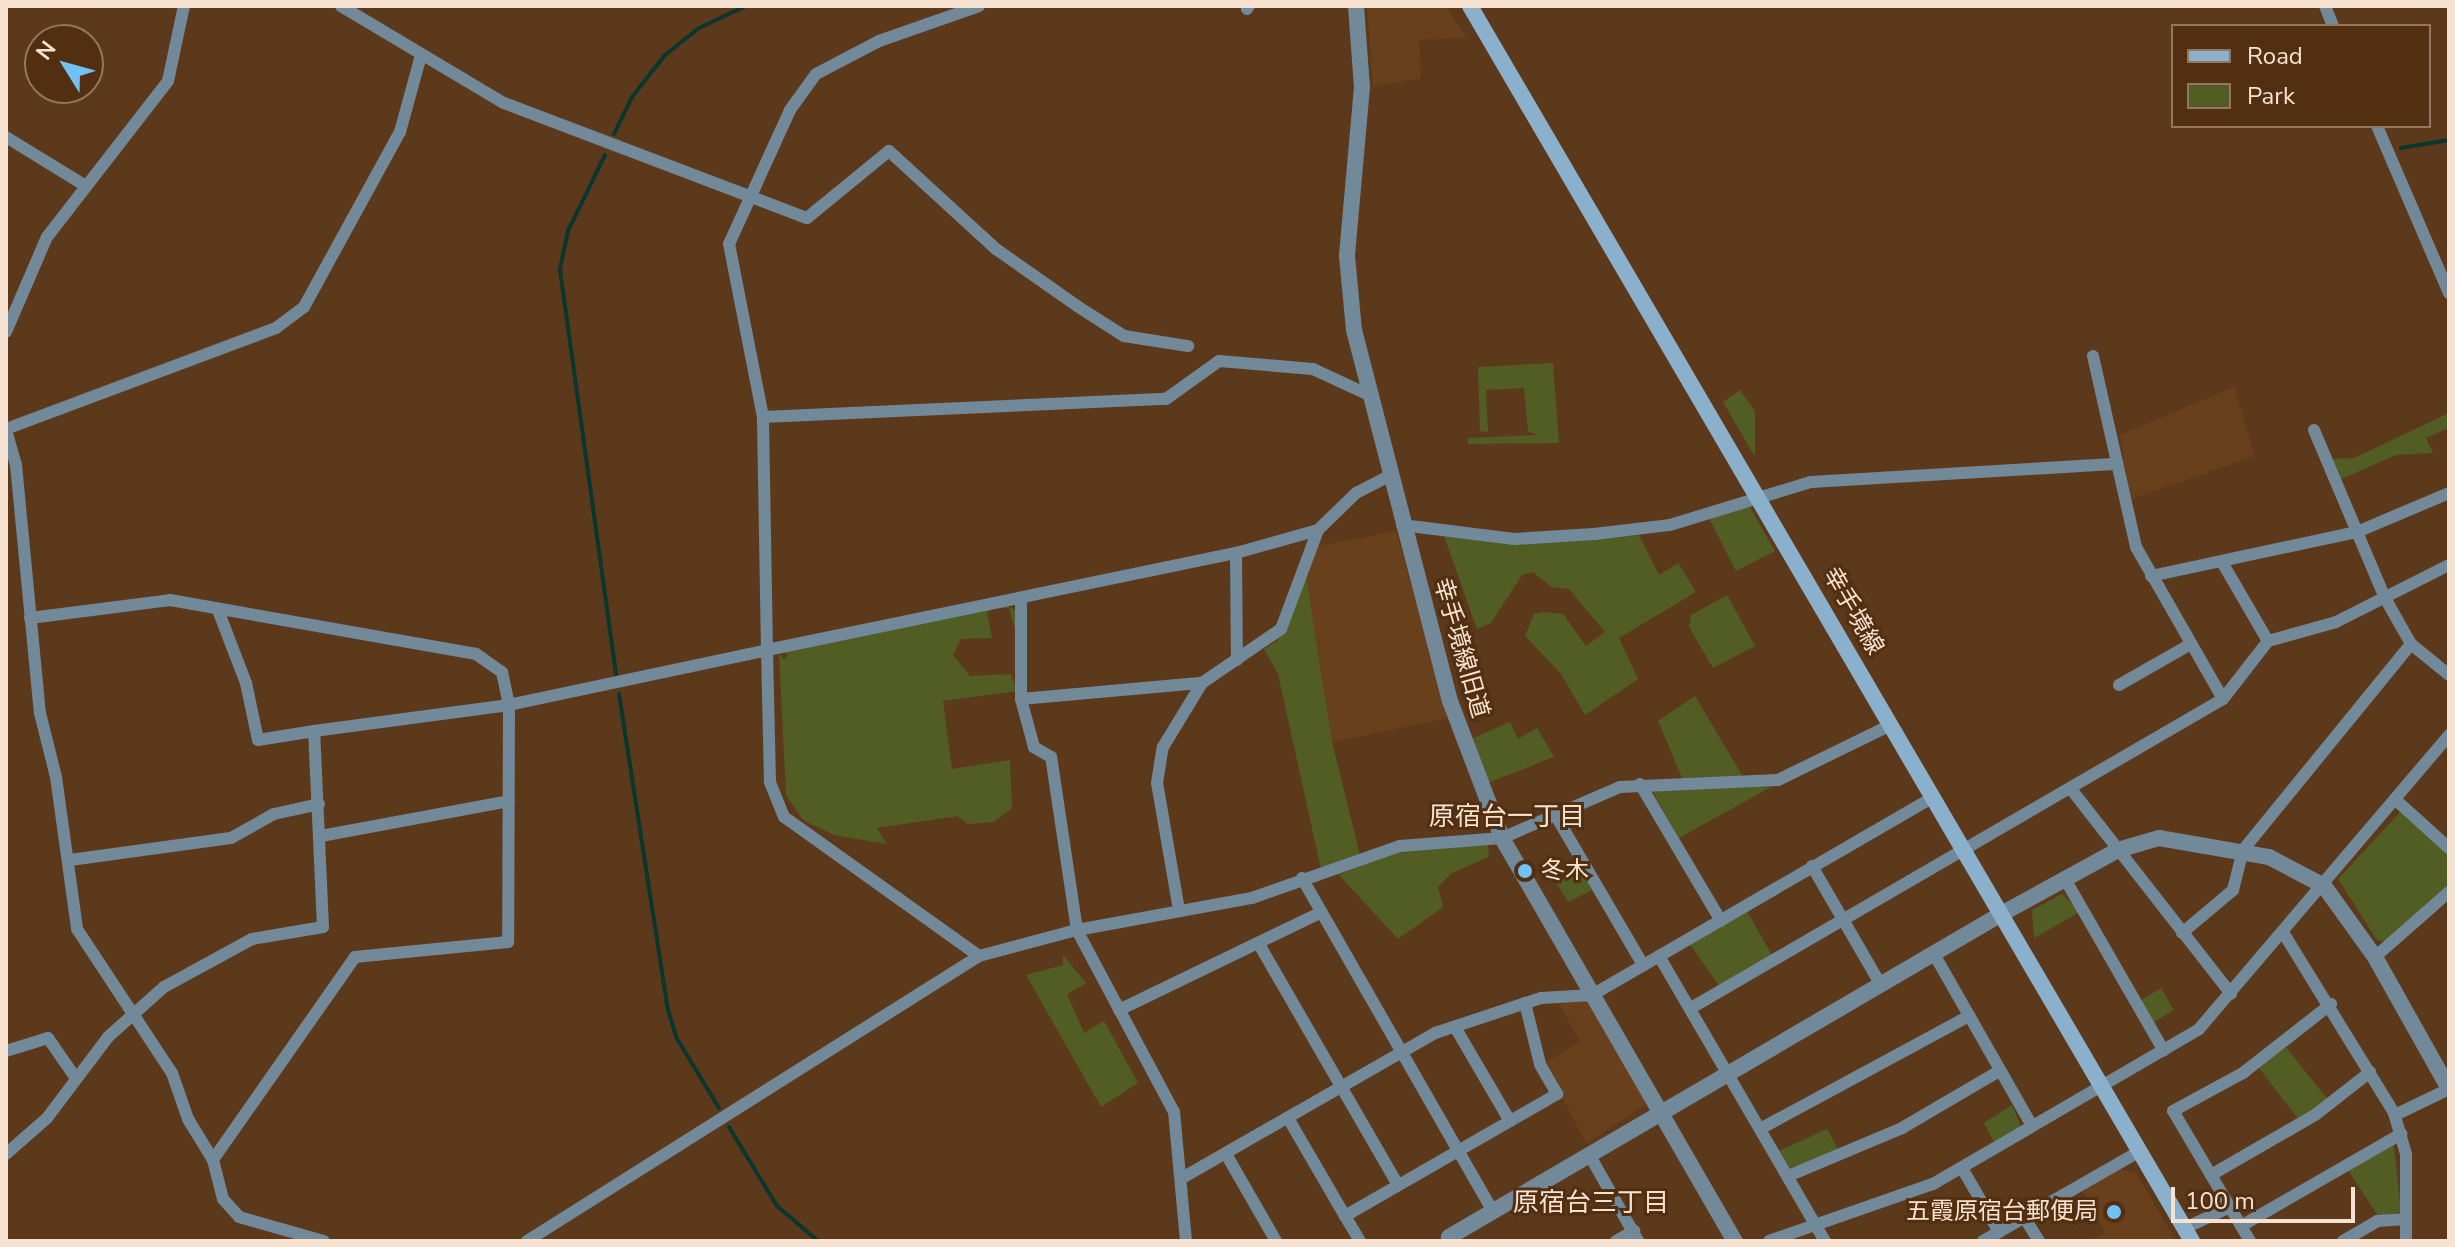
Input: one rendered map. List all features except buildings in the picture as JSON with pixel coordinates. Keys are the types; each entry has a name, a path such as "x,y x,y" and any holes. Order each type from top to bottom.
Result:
{"main road":[{"name":"幸手境線","path":"1470,6 2003,913 2188,1235"}],"street":[{"path":"6,332 47,237 84,185 130,138 168,81 183,6"},
{"path":"341,6 504,103 746,198 807,218 889,151 996,249 1077,306 1124,336 1188,346"},
{"path":"979,6 879,41 816,74 790,110 746,198 729,244 763,417 770,782 784,817 979,956"},
{"name":"幸手境線旧道","path":"1356,6 1362,87 1347,256 1354,330 1402,525 1472,771 1502,838 1735,1241"},
{"path":"324,1241 239,1217 223,1199 213,1160 197,1139 172,1073 77,929 70,860 40,713 16,465 6,429 276,328 304,307 400,132 421,55"},
{"path":"2378,128 2449,293"},
{"path":"6,137 84,185"},
{"path":"2093,356 2136,547 2223,699"},
{"path":"763,417 1166,399 1219,361 1313,369 1369,395"},
{"path":"2314,430 2385,598 2411,644 2449,675"},
{"path":"1402,525 1514,539 1594,534 1670,525 1759,497 1849,477 2117,464"},
{"path":"1179,910 1158,763 1202,683 1281,629 1318,530 1356,493 1389,476"},
{"path":"2151,576 2357,532 2449,493"},
{"path":"218,610 246,683 258,740 509,705 939,610 1021,599 1236,553 1318,530"},
{"path":"1236,553 1237,660"},
{"path":"2222,562 2268,641"},
{"path":"1691,1008 2223,699 2268,641 2336,622 2449,565"},
{"path":"1021,599 1021,699 1034,747 1051,757 1077,930 1174,1112 1186,1241"},
{"path":"30,618 139,601 218,610 476,654 502,672 509,705 508,942 355,957 213,1160"},
{"path":"2119,685 2191,644"},
{"path":"2182,933 2233,890 2243,850 2411,644"},
{"path":"1021,699 1202,683"},
{"path":"527,1241 979,956 1077,930 1252,898 1400,846 1502,838 1603,793 1640,784 1778,780 1891,725"},
{"path":"6,1154 47,1118 75,1077 131,1013 214,955 252,939 323,927 314,731"},
{"path":"1769,1241 1933,1184 2199,1029 2284,934 2449,735"},
{"path":"1640,784 1721,921"},
{"path":"2071,789 2231,994"},
{"path":"1182,1178 1402,1051 1455,1027 1525,1003 1592,995 1933,797"},
{"path":"321,836 509,801"},
{"path":"2397,801 2449,848"},
{"path":"70,860 231,838 274,814 319,804"},
{"path":"1556,816 1643,965"},
{"path":"1447,1240 2003,913 2118,850 2171,838 2243,850 2295,867 2324,886 2375,957 2449,1089 2395,1115"},
{"path":"1812,866 1881,985"},
{"path":"1302,878 1493,1212"},
{"path":"2065,879 2164,1051"},
{"path":"2375,957 2449,892"},
{"path":"1119,1010 1260,946 1322,912"},
{"path":"2284,934 2331,1004 2395,1115 2401,1134 2406,1241"},
{"path":"1260,946 1398,1185"},
{"path":"1934,954 2032,1126"},
{"path":"1659,956 1825,1241"},
{"path":"1345,1216 1557,1094 1540,1064 1525,1003"},
{"path":"2250,1241 2173,1111 2243,1073 2331,1004"},
{"path":"1760,1129 1969,1016"},
{"path":"1455,1027 1510,1121"},
{"path":"6,1051 48,1038 75,1077"},
{"path":"1788,1176 1902,1128 1999,1071"},
{"path":"2211,1175 2315,1115 2370,1072"},
{"path":"1288,1118 1360,1241"},
{"path":"2241,1226 2401,1134"},
{"path":"1983,1241 2140,1151"},
{"path":"1226,1154 1276,1241"},
{"path":"1590,1156 1636,1236 1616,1241"},
{"path":"1962,1168 1999,1232"},
{"path":"2188,1235 2228,1204"},
{"path":"2024,1217 2039,1241"},
{"path":"2343,1241 2377,1221 2406,1219"}],"shaded area":[{"path":"1367,6 1445,6 1467,38 1419,40 1421,78 1373,86"},
{"path":"2234,387 2255,456 2130,499 2120,435"},
{"path":"1396,531 1449,718 1332,742 1306,575 1318,546"},
{"path":"1588,1001 1648,1103 1586,1144 1545,1063 1580,1042 1558,1002"},
{"path":"2119,1169 2136,1173 2176,1241 2090,1241 2105,1232 2082,1190"}],"green space":[{"path":"1553,363 1559,443 1468,444 1468,438 1538,435 1528,431 1524,388 1486,390 1488,432 1480,431 1478,367"},
{"path":"1740,390 1755,411 1755,457 1723,402"},
{"path":"2449,413 2449,428 2426,438 2433,453 2396,455 2339,480 2330,459 2354,458"},
{"path":"1748,504 1775,551 1736,571 1708,516"},
{"path":"1639,535 1659,575 1678,563 1696,592 1619,638 1638,679 1585,715 1561,674 1525,636 1534,614 1543,612 1563,614 1586,646 1605,632 1569,589 1551,587 1533,572 1522,575 1491,623 1477,629 1444,536 1507,544"},
{"path":"1306,575 1332,742 1360,855 1321,869 1278,674 1264,649 1277,641 1293,613"},
{"path":"1727,595 1755,646 1713,668 1689,627 1691,615"},
{"path":"1005,605 1015,610 1016,634 1009,608 995,608 987,612 992,638 961,639 953,655 970,676 1011,674 1017,691 943,701 952,769 1010,760 1012,808 994,822 968,824 957,816 877,828 887,844 834,835 803,820 786,795 779,653 784,660 788,655 781,649"},
{"path":"1695,696 1742,775 1741,779 1683,780 1658,721"},
{"path":"1510,722 1518,739 1537,728 1554,757 1485,784 1469,740"},
{"path":"1771,787 1679,838 1653,792 1653,788"},
{"path":"2400,812 2449,854 2449,884 2385,942 2377,940 2338,879"},
{"path":"1488,845 1489,857 1452,873 1438,887 1443,907 1398,939 1339,875 1399,850"},
{"path":"1580,867 1594,889 1568,902 1554,879"},
{"path":"2062,894 2080,912 2034,938 2032,910"},
{"path":"1746,909 1773,957 1720,987 1689,943"},
{"path":"1063,955 1086,983 1067,994 1084,1033 1104,1021 1138,1083 1101,1107 1026,975 1063,965"},
{"path":"2161,988 2174,1010 2152,1023 2140,1001"},
{"path":"2286,1047 2328,1100 2299,1120 2259,1068"},
{"path":"2012,1105 2021,1127 1994,1142 1984,1123"},
{"path":"1827,1129 1839,1151 1789,1168 1779,1151"},
{"path":"2394,1145 2401,1212 2378,1216 2348,1170"}],"waterway":[{"path":"614,134 632,97 665,55 699,28 746,6"},
{"path":"2401,148 2449,140"},
{"path":"605,155 568,231 560,270 616,674"},
{"path":"619,694 668,1010 676,1037 719,1108"},
{"path":"729,1127 777,1206 818,1241"}],"place":[{"name":"冬木","path":"1525,871"},
{"name":"五霞原宿台郵便局","path":"2114,1212"}],"district":[{"name":"原宿台一丁目","path":"1507,817"},
{"name":"原宿台三丁目","path":"1591,1203"}]}
